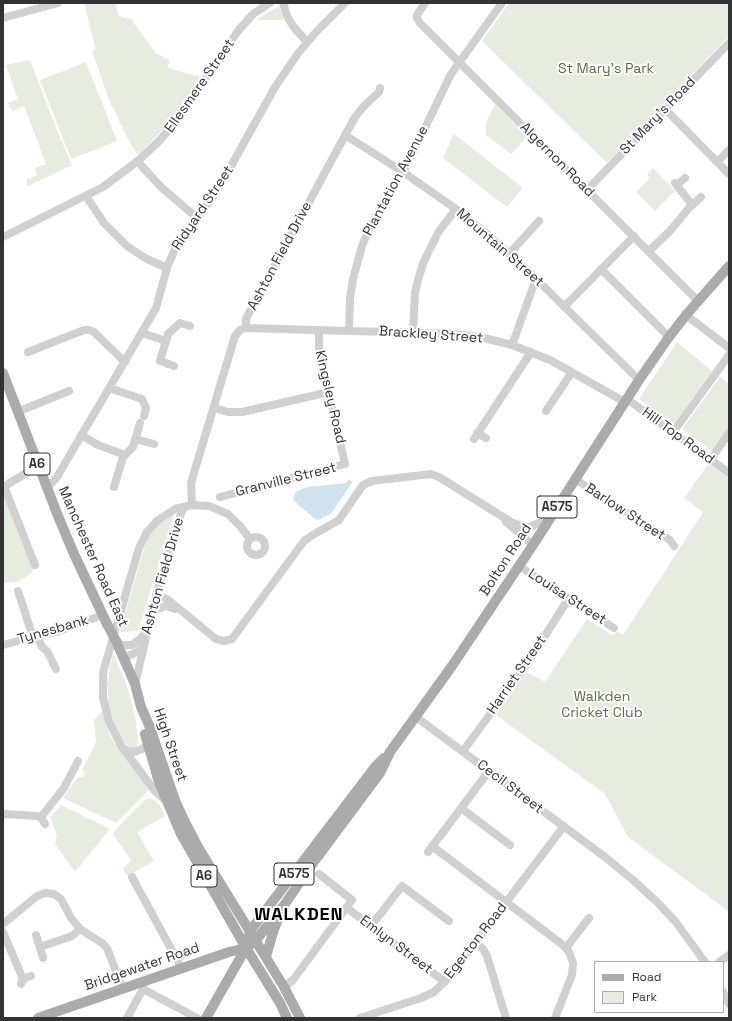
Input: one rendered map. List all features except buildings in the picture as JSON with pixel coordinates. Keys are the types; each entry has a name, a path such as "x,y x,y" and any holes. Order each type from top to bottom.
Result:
{"main road":[{"name":"Bolton Road","path":"246,948 253,936 375,767 390,752 450,670 535,543 639,380 669,337 686,314 729,266"},
{"name":"Manchester Road East","path":"3,373 38,466 74,554 118,643 135,684 141,707"},
{"name":"High Street","path":"141,707 144,730 166,802 188,847 246,948"},
{"name":"High Street","path":"141,707 149,724 178,809 198,846 253,936"},
{"name":"Bolton Road","path":"253,936 285,904 310,867 380,773 390,752"},
{"name":"A575","path":"266,957 273,932 285,904"},
{"name":"A6","path":"253,936 284,987 300,1018"},
{"name":"A6","path":"246,948 280,1003 287,1018"},
{"name":"A575","path":"206,1018 246,948"},
{"name":"Bridgewater Road","path":"44,1017 123,989 142,986 182,969 246,948"}],"street":[{"path":"3,18 58,3"},
{"name":"Ellesmere Street","path":"3,237 86,196 116,179 138,162 174,124 229,43 248,20 258,10 270,3"},
{"path":"283,3 287,16 293,26 307,42"},
{"name":"Ridyard Street","path":"47,488 57,477 142,333 158,303 167,268 177,244 216,193 275,88 307,42 345,3"},
{"name":"Algernon Road","path":"425,3 417,18 698,301"},
{"name":"Plantation Avenue","path":"349,330 350,299 353,280 362,246 378,212 403,172 451,74 502,3"},
{"name":"St Mary's Road","path":"587,190 729,43"},
{"name":"Ashton Field Drive","path":"192,505 191,483 235,336 240,330 246,328 246,319 249,313 359,111 379,92 380,88"},
{"path":"665,109 729,174"},
{"name":"Mountain Street","path":"345,135 403,172 456,209 536,279 639,380"},
{"path":"717,162 729,150"},
{"path":"138,162 161,188 197,218"},
{"path":"685,178 676,184 692,205"},
{"path":"86,196 104,223 127,246 145,258 167,268"},
{"path":"649,251 701,197"},
{"path":"413,332 415,293 418,277 439,231 456,209"},
{"path":"509,254 539,221"},
{"path":"564,307 634,236"},
{"path":"601,269 669,337"},
{"path":"512,345 536,279"},
{"path":"686,314 729,348"},
{"path":"174,366 160,361 168,334 180,323 190,326"},
{"name":"Brackley Street","path":"246,328 413,332 468,335 492,339 531,352 626,400"},
{"path":"31,349 84,330 89,330 94,332 125,362"},
{"name":"Kingsley Road","path":"319,330 319,349 346,464"},
{"path":"142,333 166,341"},
{"path":"486,438 476,436 531,352"},
{"path":"674,431 729,355"},
{"path":"546,411 553,406 572,372"},
{"path":"109,388 142,399 146,408 133,447 125,454 122,460 114,487"},
{"path":"17,412 69,391"},
{"path":"214,408 228,412 242,412 329,392"},
{"name":"Hill Top Road","path":"626,400 674,431 729,473"},
{"path":"711,459 729,433"},
{"path":"81,435 98,445 125,454"},
{"path":"135,439 154,444"},
{"name":"Granville Street","path":"225,498 346,464"},
{"path":"35,565 3,487 38,466"},
{"path":"156,595 166,599 216,639 224,641 232,639 304,541 339,520 363,485 372,480 431,474 439,477 496,514 535,543"},
{"name":"Barlow Street","path":"575,479 670,540 674,546"},
{"path":"166,802 155,791 122,747 109,722 105,709 102,685 106,662 142,539 151,526 166,514 183,506 192,505 209,506 228,514 235,519 250,539"},
{"name":"Ashton Field Drive","path":"135,684 156,595 183,506"},
{"path":"496,514 511,522 530,527 551,517"},
{"path":"511,522 535,543"},
{"name":"Louisa Street","path":"520,566 614,628"},
{"path":"18,591 35,636 42,647 47,651 56,669"},
{"name":"Harriet Street","path":"463,751 527,664 569,598"},
{"path":"152,611 166,606 181,612"},
{"name":"Tynesbank","path":"3,645 105,619"},
{"path":"118,643 127,646 136,643 148,629"},
{"path":"124,658 137,652 144,646"},
{"name":"Cecil Street","path":"416,717 605,856 657,902 688,937 705,961"},
{"path":"122,747 134,752 142,749 148,744"},
{"path":"3,814 28,815 43,820 76,772 78,761"},
{"path":"489,771 430,849 506,902 566,948 573,963 567,977 555,1018"},
{"path":"461,808 510,844"},
{"name":"Egerton Road","path":"360,1018 421,998 434,992 445,982 564,826"},
{"path":"284,987 293,980 352,900 318,874"},
{"path":"132,876 182,969"},
{"path":"371,926 402,886 449,922"},
{"path":"3,924 33,898 45,893 54,894 61,899 71,918 80,929 102,942 107,948 123,989"},
{"name":"Emlyn Street","path":"347,908 445,982"},
{"path":"566,948 584,920"},
{"path":"40,947 72,936 80,929"},
{"path":"3,932 22,981 31,976"},
{"path":"36,935 43,958"},
{"path":"475,942 483,949 487,956 506,1018"},
{"path":"720,961 729,955"},
{"path":"127,1018 142,986 197,1018"},
{"path":"724,994 729,1004"}],"green space":[{"path":"84,3 115,3 119,16 134,20 133,22 156,53 170,61 167,68 201,77 172,120 138,155 130,143 109,100 92,51 96,49"},
{"name":"St Mary's Park","path":"509,3 726,3 729,6 729,36 607,163 482,41"},
{"path":"279,6 284,20 257,20 262,16"},
{"path":"30,60 72,165 28,186 26,180 37,175 35,168 46,164 24,106 12,111 8,103 18,99 6,65"},
{"path":"86,62 117,141 71,159 40,80"},
{"path":"495,104 527,137 511,154 486,135 488,118"},
{"path":"454,134 523,188 507,207 443,158"},
{"path":"653,168 675,191 655,211 636,192 650,178 647,175"},
{"path":"677,342 712,371 674,424 639,399"},
{"path":"720,377 729,384 729,428 712,451 682,429"},
{"name":"Walkden Cricket Club","path":"709,463 729,479 729,907 727,910 628,837 605,794 496,715 526,672 545,682 587,619 613,636 617,632 623,635 703,512 684,498"},
{"path":"3,493 33,570 29,575 16,582 3,583"},
{"path":"174,514 138,631 121,632 120,630 146,542 159,524"},
{"path":"113,654 126,683 135,716 138,739 137,747 134,748 129,747 123,741 110,712 107,683"},
{"path":"102,712 110,736 149,790 116,823 63,798 77,778 82,777 85,774 82,770 96,742 94,720"},
{"path":"152,799 159,804 165,816 137,832 154,861 127,876 123,869 131,860 113,834 145,800"},
{"path":"61,805 110,829 75,872 55,844 57,835 50,817"}],"water":[{"path":"350,479 353,481 331,514 318,520 293,500 297,491 307,487 346,483"}],"district":[{"name":"WALKDEN","path":"299,915"}]}
